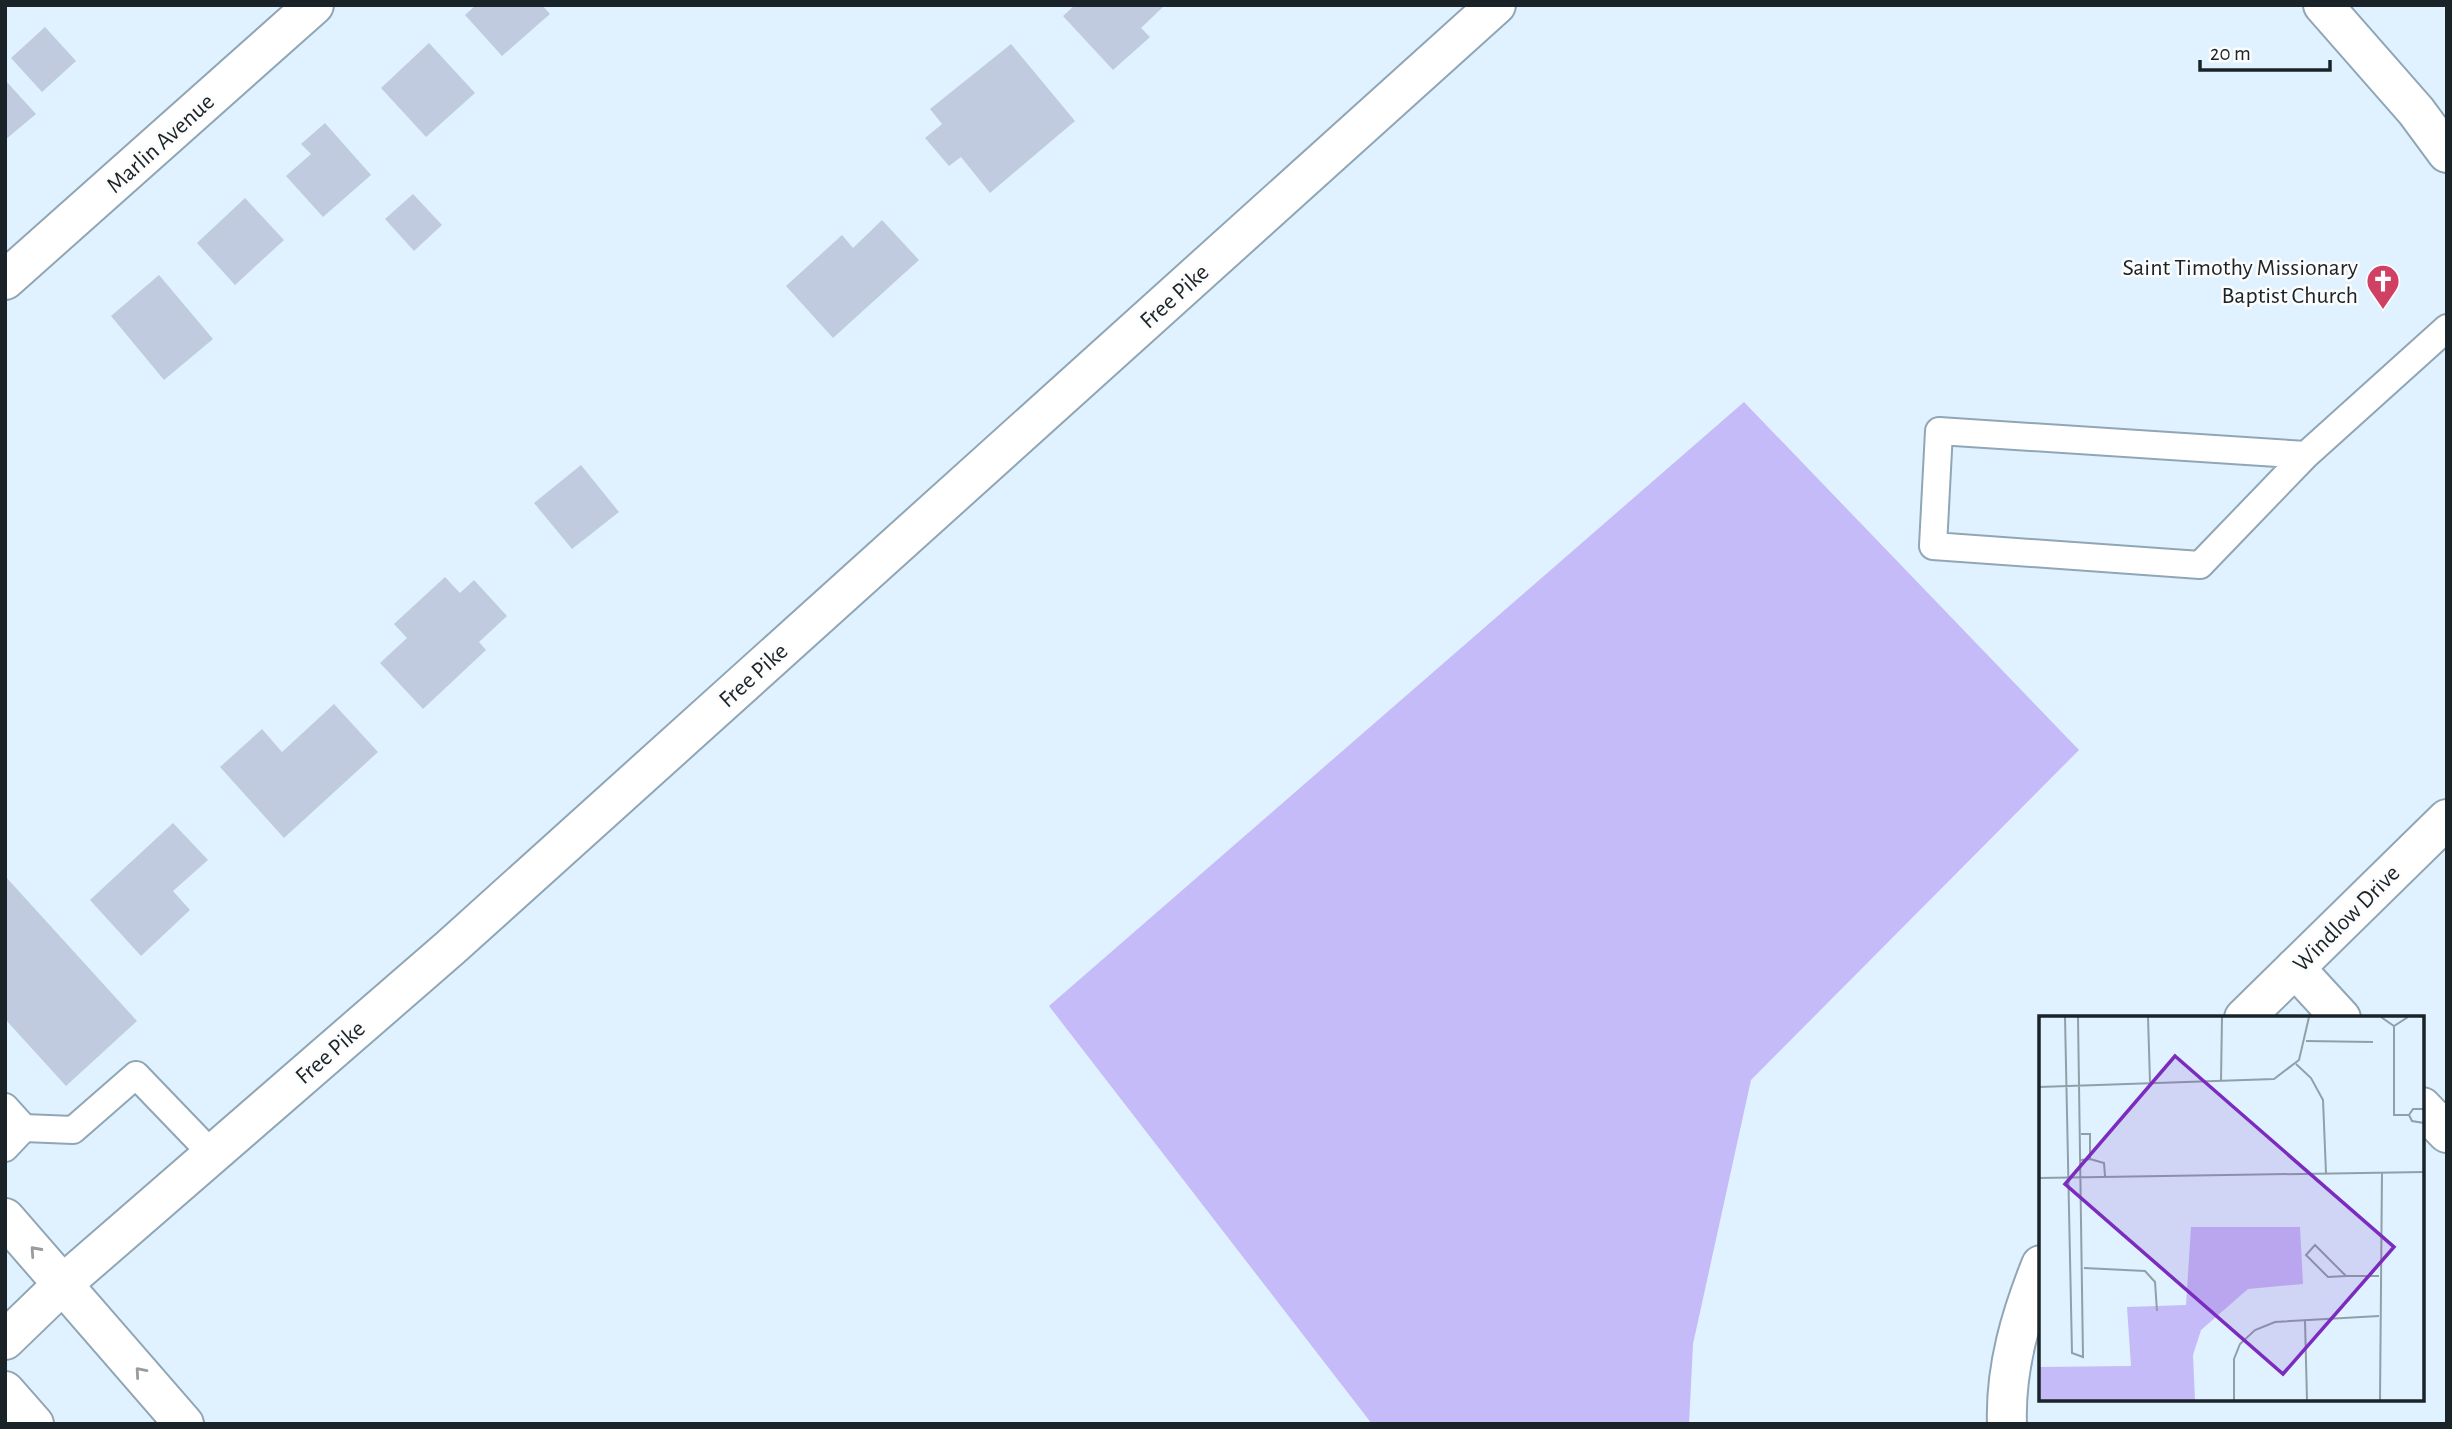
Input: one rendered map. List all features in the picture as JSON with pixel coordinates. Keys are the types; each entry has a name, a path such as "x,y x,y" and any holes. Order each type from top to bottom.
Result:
{"main road":[{"name":"Marlin Avenue","path":"5,280 314,5"},
{"name":"Free Pike","path":"5,1340 64,1283 461,939 1496,5"},
{"path":"2323,5 2416,111 2447,153"},
{"name":"Windlow Drive","path":"2246,1016 2447,819"},
{"path":"2295,968 2339,1016"},
{"path":"2424,1109 2447,1133"},
{"path":"5,1218 184,1424"},
{"path":"2007,1424 2011,1363 2024,1307 2039,1270"},
{"path":"5,1391 34,1424"}],"lane":[{"path":"2306,455 1939,430 1933,546 2200,565 2306,455 2447,328"},
{"path":"5,1107 24,1128 73,1130 136,1075 212,1154"},
{"path":"5,1148 24,1128"}],"shaded area":[{"path":"1744,402 2079,750 1751,1080 1693,1344 1689,1424 1372,1424 1049,1006"}],"building":[{"path":"476,5 542,5 550,14 502,56 465,15"},
{"path":"1075,5 1165,5 1141,28 1150,37 1113,70 1063,16"},
{"path":"45,27 76,61 42,92 11,58"},
{"path":"429,43 475,93 426,137 381,88"},
{"path":"1011,44 1075,121 990,193 961,157 949,166 925,138 942,124 930,109"},
{"path":"5,80 36,114 5,140"},
{"path":"325,123 371,175 323,217 286,176 311,154 301,144"},
{"path":"413,194 442,225 414,251 385,219"},
{"path":"245,198 284,240 235,285 197,243"},
{"path":"882,220 919,260 833,338 786,286 842,235 853,248"},
{"path":"159,275 213,339 164,380 111,316"},
{"path":"581,465 619,512 572,549 534,503"},
{"path":"445,577 460,593 474,580 507,616 479,642 486,650 423,709 380,663 407,638 394,624"},
{"path":"334,704 378,752 284,838 220,767 262,729 282,752"},
{"path":"173,823 208,860 173,891 190,910 141,956 90,900"},
{"path":"5,876 137,1021 66,1086 5,1019"}],"place":[{"name":"Saint Timothy Missionary Baptist Church","path":"2383,311"}]}
